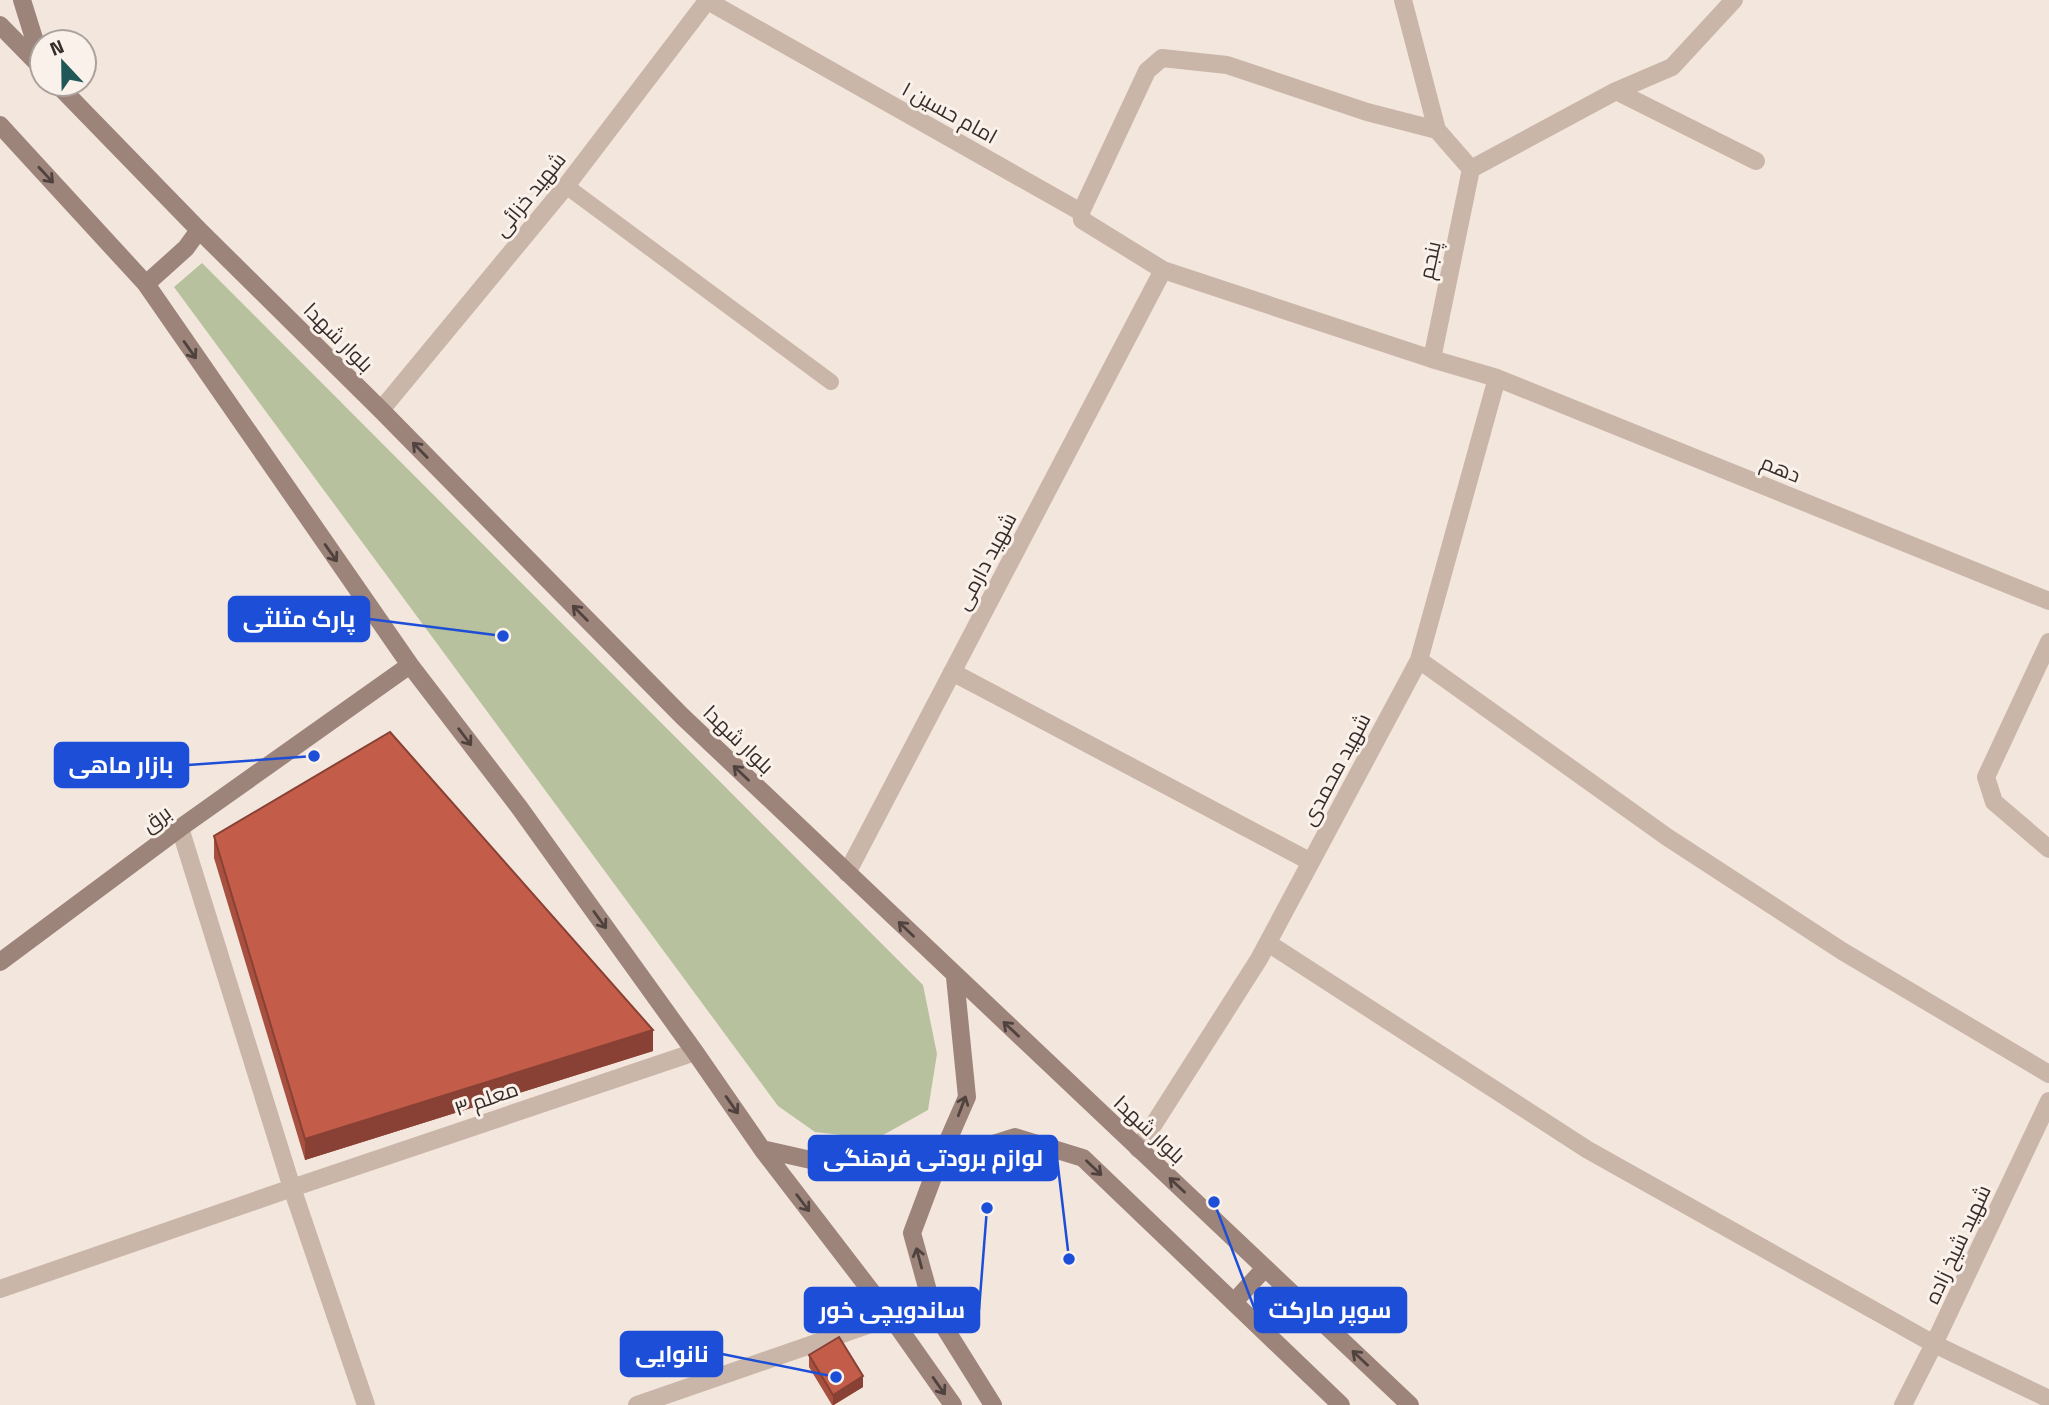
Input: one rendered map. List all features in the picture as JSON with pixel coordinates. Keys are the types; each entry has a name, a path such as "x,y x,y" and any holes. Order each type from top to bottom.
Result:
{"main road":[{"path":"22,0 30,28"},
{"path":"0,25 28,52"},
{"name":"بلوار شهدا","path":"71,98 682,716 1409,1405"},
{"path":"0,125 146,284 410,665 519,807 762,1149 891,1317 953,1405"},
{"path":"146,284 186,248 199,230"},
{"name":"برق","path":"0,962 180,828 410,665"},
{"path":"956,977 967,1097 912,1233 933,1308 993,1405"},
{"path":"762,1149 864,1172 939,1161 1015,1137 1083,1158 1341,1405"},
{"path":"1234,1302 1265,1268"}],"street":[{"name":"شهید خزائی","path":"381,410 566,186 707,0"},
{"name":"امام حسین ۱","path":"707,0 1081,212 1082,220 1163,270"},
{"path":"1403,0 1437,130 1471,169 1616,91 1672,67 1734,0"},
{"path":"1081,212 1147,71 1162,58 1227,65 1367,112 1437,130"},
{"path":"1616,91 1756,161"},
{"name":"پنجم","path":"1432,359 1471,169"},
{"name":"دهم","path":"1163,270 1497,378 2049,601"},
{"name":"شهید دارمی","path":"847,873 1163,270"},
{"name":"شهید محمدی","path":"1138,1149 1268,943 1419,660 1497,378"},
{"path":"2049,642 1986,777 1994,802 2049,849"},
{"path":"1419,660 1667,837 1842,951 2049,1074"},
{"path":"952,672 1311,862"},
{"path":"180,828 292,1188 366,1405"},
{"path":"1268,943 1588,1150 1934,1344 2049,1399"},
{"name":"معلم ۳","path":"0,1289 695,1052"},
{"name":"شهید شیخ زاده","path":"1903,1405 2049,1101"},
{"path":"637,1405 891,1317"}],"lane":[{"path":"566,186 831,382"}],"green space":[{"path":"202,263 923,985 937,1054 928,1110 876,1139 815,1132 778,1106 174,287"}],"building":[{"path":"390,732 653,1030 305,1139 214,836"},
{"path":"839,1337 863,1376 833,1395 809,1355"}],"place":[{"name":"پارک مثلثی","path":"503,636"},
{"name":"بازار ماهی","path":"314,756"},
{"name":"سوپر مارکت","path":"1214,1202"},
{"name":"ساندویچی خور","path":"987,1208"},
{"name":"لوازم برودتی فرهنگی","path":"1069,1259"},
{"name":"نانوایی","path":"836,1377"}]}
